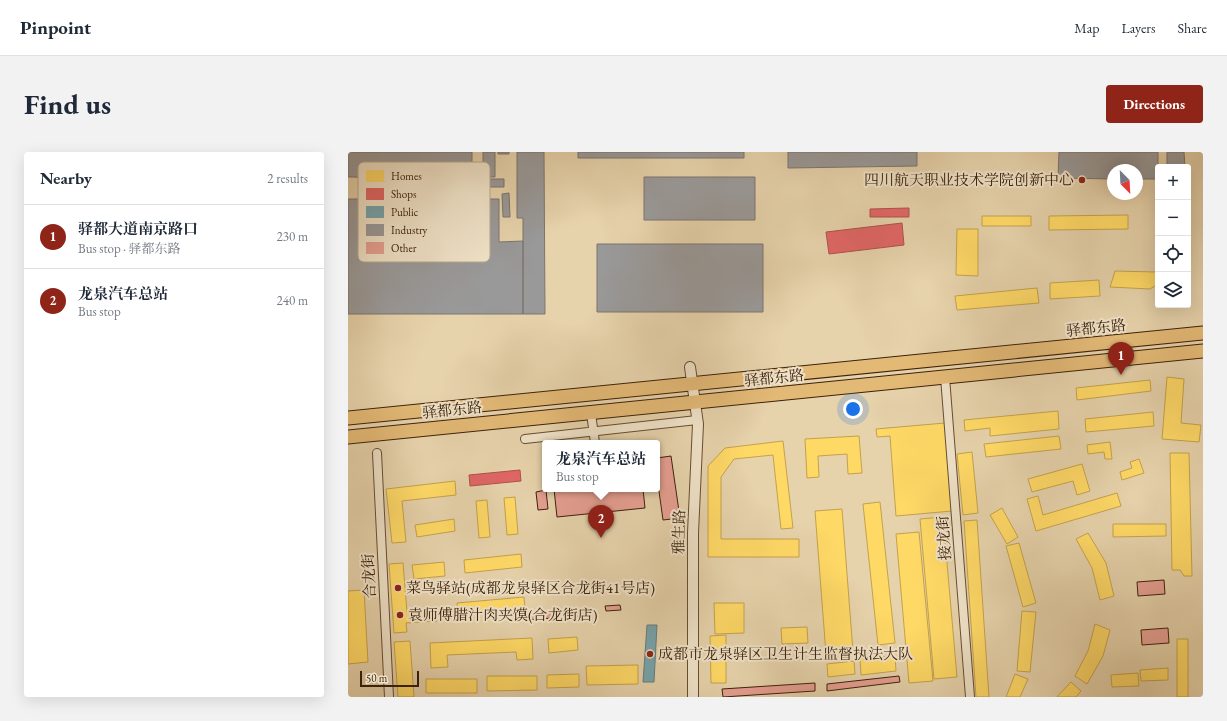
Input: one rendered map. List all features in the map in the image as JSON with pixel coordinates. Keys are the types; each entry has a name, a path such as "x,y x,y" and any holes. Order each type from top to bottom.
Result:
{"highway":[{"name":"驿都东路","path":"348,418 1203,333"},
{"name":"驿都东路","path":"348,437 1203,351"}],"street":[{"name":"雅生路","path":"690,367 697,420 693,533 693,697"},
{"name":"接龙街","path":"945,377 970,697"},
{"path":"591,413 595,440"},
{"path":"525,439 697,420"},
{"name":"合龙街","path":"377,453 390,697"}],"building: Homes":[{"path":"1128,215 1128,229 1049,230 1049,216"},
{"path":"982,216 1031,216 1031,226 982,226"},
{"path":"957,229 978,229 978,276 956,275"},
{"path":"1115,271 1155,272 1155,286 1150,289 1110,287"},
{"path":"1099,280 1100,296 1050,299 1050,283"},
{"path":"1037,288 1039,303 957,310 955,296"},
{"path":"1167,377 1184,379 1181,423 1201,425 1199,442 1162,439"},
{"path":"1150,380 1151,391 1077,400 1076,388"},
{"path":"1058,411 1059,429 990,436 990,428 965,431 964,420"},
{"path":"1153,412 1154,426 1086,432 1085,419"},
{"path":"945,423 952,511 896,516 890,436 877,437 876,429"},
{"path":"859,436 862,473 848,474 847,454 818,456 819,477 807,478 805,439"},
{"path":"1059,436 1061,449 986,457 984,444"},
{"path":"783,441 793,528 781,529 773,455 734,459 721,477 721,539 799,539 799,557 708,557 708,466 725,448"},
{"path":"1110,442 1112,459 1105,459 1104,452 1088,454 1087,445"},
{"path":"972,452 978,513 963,515 957,454"},
{"path":"1170,453 1189,453 1192,576 1184,576 1180,570 1172,570"},
{"path":"1139,459 1144,473 1122,480 1120,472 1132,468 1130,462"},
{"path":"1082,464 1090,491 1077,495 1073,481 1032,492 1028,479"},
{"path":"455,481 456,495 402,501 406,542 392,543 386,489"},
{"path":"1117,493 1121,506 1036,531 1027,499 1038,496 1043,515"},
{"path":"515,497 518,534 507,535 504,498"},
{"path":"487,500 490,537 479,538 476,501"},
{"path":"880,502 895,643 878,645 863,504"},
{"path":"1002,508 1018,537 1007,544 990,515"},
{"path":"842,509 853,652 826,654 815,511"},
{"path":"943,517 957,677 934,679 920,519"},
{"path":"454,519 455,531 417,537 415,525"},
{"path":"977,520 989,697 976,697 964,521"},
{"path":"1113,524 1166,524 1166,536 1113,537"},
{"path":"919,532 933,681 909,683 896,534"},
{"path":"1088,533 1106,563 1114,596 1100,600 1092,568 1076,539"},
{"path":"1019,543 1036,603 1023,607 1006,546"},
{"path":"521,554 522,567 465,573 464,560"},
{"path":"444,562 445,576 414,579 412,565"},
{"path":"403,563 407,612 436,610 437,621 406,623 407,632 394,633 389,564"},
{"path":"364,590 368,662 348,664 348,591"},
{"path":"524,597 525,609 458,614 457,603"},
{"path":"714,603 744,603 744,633 715,634"},
{"path":"1022,611 1036,612 1030,672 1017,671"},
{"path":"1095,624 1110,630 1103,656 1087,684 1075,676 1088,651"},
{"path":"807,627 808,643 782,644 781,628"},
{"path":"726,635 726,683 711,683 710,636"},
{"path":"577,637 578,650 549,653 548,639"},
{"path":"532,638 533,659 517,660 516,652 447,655 448,667 431,668 430,643"},
{"path":"1177,639 1188,639 1188,697 1177,697"},
{"path":"410,641 414,697 398,697 394,642"},
{"path":"895,656 896,671 861,675 860,659"},
{"path":"854,661 855,674 828,677 827,664"},
{"path":"638,665 638,684 587,685 586,666"},
{"path":"1168,668 1168,680 1141,681 1140,670"},
{"path":"1138,673 1139,686 1112,687 1111,675"},
{"path":"579,674 579,687 547,688 547,675"},
{"path":"1015,674 1028,679 1020,697 1006,697"},
{"path":"487,676 537,676 537,690 487,691"},
{"path":"426,679 477,679 477,693 426,693"},
{"path":"1071,682 1081,691 1076,697 1057,697"}],"building: Shops":[{"path":"909,208 909,217 870,217 870,209"},
{"path":"902,223 904,245 829,254 826,232"},
{"path":"520,470 521,481 470,486 469,475"}],"building: Public":[{"name":"成都市龙泉驿区卫生计生监督执法大队","path":"647,625 657,625 654,682 643,682"}],"building: Industry":[{"path":"348,152 472,152 472,162 358,162 358,177 348,177"},
{"path":"483,152 495,152 495,177 490,177 490,162 483,162"},
{"path":"498,152 509,152 509,154 498,154"},
{"path":"517,152 544,152 545,314 523,314 523,218 517,218"},
{"path":"578,152 744,152 744,158 578,158"},
{"path":"788,152 917,152 917,166 788,168"},
{"path":"1059,152 1158,152 1158,164 1155,164 1155,179 1143,179 1143,164 1107,164 1107,179 1058,178"},
{"path":"1167,152 1184,152 1185,164 1167,164"},
{"path":"644,177 755,177 755,220 644,220"},
{"path":"490,179 504,179 504,187 490,187"},
{"path":"509,193 510,217 503,217 502,194"},
{"path":"348,199 358,199 358,262 490,262 490,199 499,199 499,242 523,241 523,314 348,314"},
{"path":"597,244 763,244 763,312 597,312"}],"building: Other":[{"path":"671,456 680,518 663,520 659,492 660,458"},
{"path":"536,492 546,492 548,509 538,510"},
{"path":"554,492 643,492 645,508 557,517"},
{"path":"1164,580 1165,594 1138,596 1137,582"},
{"path":"620,605 621,610 606,611 605,606"},
{"path":"582,610 582,616 523,620 523,614"},
{"path":"1168,628 1169,643 1142,645 1141,630"},
{"path":"899,676 900,682 827,691 827,684"},
{"path":"815,683 815,691 723,697 722,689"}],"place":[{"name":"四川航天职业技术学院创新中心","path":"1082,180"},
{"name":"驿都大道南京路口","path":"1121,375"},
{"name":"龙泉汽车总站","path":"601,538"},
{"name":"菜鸟驿站(成都龙泉驿区合龙街41号店)","path":"398,588"},
{"name":"袁师傅腊汁肉夹馍(合龙街店)","path":"400,615"},
{"name":"成都市龙泉驿区卫生计生监督执法大队","path":"650,654"}]}
